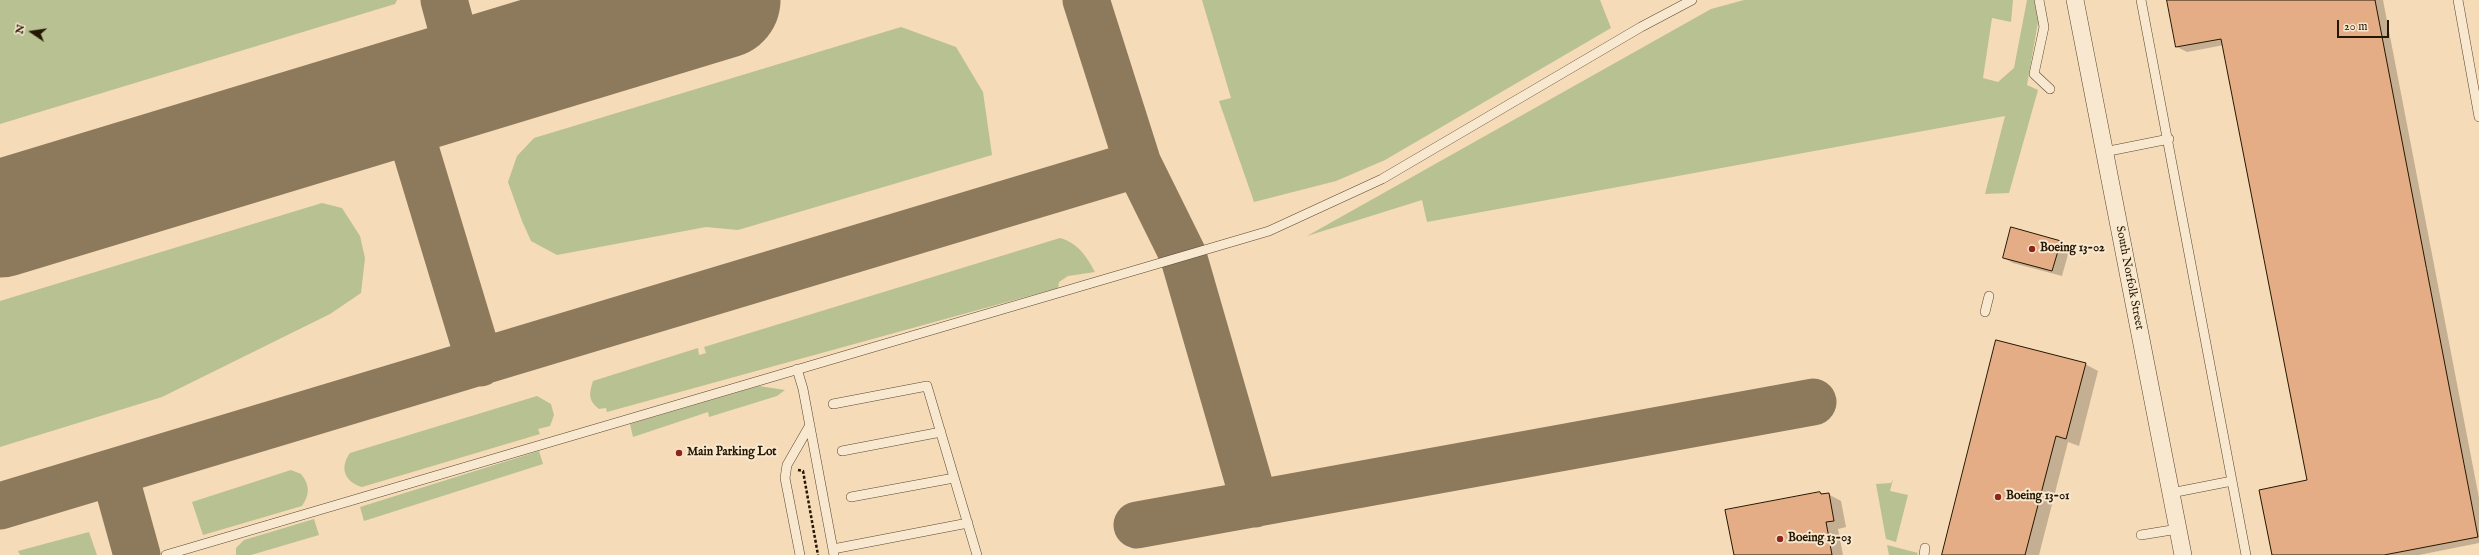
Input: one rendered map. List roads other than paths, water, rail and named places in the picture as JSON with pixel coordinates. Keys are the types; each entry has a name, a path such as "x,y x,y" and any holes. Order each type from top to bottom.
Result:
{"street":[{"name":"South Norfolk Street","path":"2075,0 2183,555"}],"lane":[{"path":"166,555 1269,231 1382,179 1641,27 1692,0"},
{"path":"2039,0 2044,27 2034,74 2050,89"},
{"path":"2141,0 2169,139 2246,555"},
{"path":"2458,0 2479,117"},
{"path":"2104,152 2169,139"},
{"path":"1985,312 1989,296"},
{"path":"797,369 810,425 833,552 968,523"},
{"path":"833,404 927,386 977,555"},
{"path":"800,555 785,478 787,465 810,425"},
{"path":"842,451 940,432"},
{"path":"851,497 954,478"},
{"path":"2171,492 2232,481"},
{"path":"2141,535 2178,529"}],"place":[{"name":"Boeing 13-02","path":"2032,249"},
{"name":"Main Parking Lot","path":"679,453"},
{"name":"Boeing 13-01","path":"1998,497"},
{"name":"Boeing 13-03","path":"1780,539"}]}
